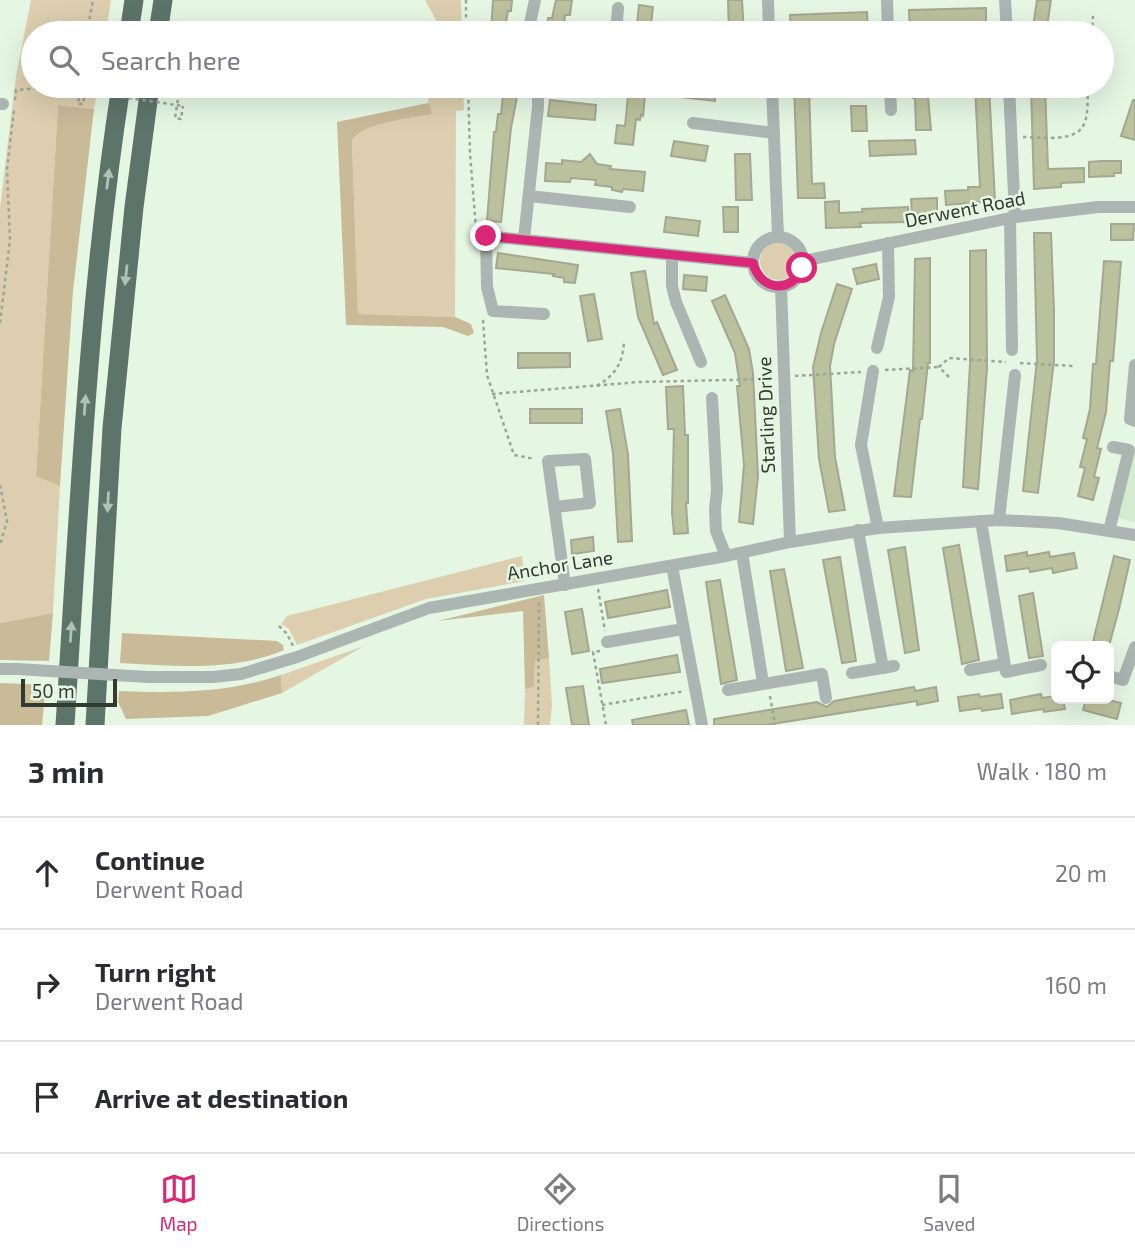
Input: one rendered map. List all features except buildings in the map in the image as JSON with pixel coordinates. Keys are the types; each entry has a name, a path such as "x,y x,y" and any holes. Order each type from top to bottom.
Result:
{"highway":[{"path":"131,21 134,0"},
{"path":"160,21 163,0"},
{"path":"65,725 96,270 119,98"},
{"path":"95,725 112,428 132,221 148,98"}],"street":[{"path":"531,21 535,0"},
{"path":"768,0 769,21"},
{"path":"887,0 888,21"},
{"path":"1005,0 1006,21"},
{"path":"617,21 618,8"},
{"path":"524,239 538,98"},
{"path":"773,98 778,237"},
{"path":"890,98 891,110"},
{"path":"1009,98 1013,218 1012,350"},
{"path":"693,123 774,133"},
{"path":"1133,207 1135,193"},
{"path":"529,196 571,206 630,207"},
{"name":"Derwent Road","path":"803,261 1013,218 1098,207 1133,207"},
{"path":"544,314 494,311 487,287 486,236 753,263"},
{"path":"778,237 798,246 803,261 799,275 788,285 781,286 765,283 755,271 753,263 757,248 770,238 778,237"},
{"path":"877,348 889,297 888,243"},
{"path":"672,255 672,286 676,302 701,362"},
{"name":"Starling Drive","path":"781,286 790,542"},
{"path":"1132,420 1135,365"},
{"path":"873,371 861,444 878,528"},
{"path":"999,520 1015,375"},
{"path":"712,398 717,490 716,531 726,556"},
{"path":"1108,531 1129,450 1113,447"},
{"path":"555,507 590,503 585,459 548,461 565,585"},
{"name":"Anchor Lane","path":"0,669 187,678 241,674 297,657 429,608 672,566 858,530 999,520 1058,523 1135,535"},
{"path":"981,521 1006,672 1041,665"},
{"path":"852,673 888,667 858,530"},
{"path":"742,553 765,683"},
{"path":"672,566 702,725"},
{"path":"607,642 683,629"},
{"path":"1114,677 1123,680 1135,647"},
{"path":"970,670 1004,664"},
{"path":"728,690 822,674 826,698"}],"path":[{"path":"89,21 93,0"},
{"path":"466,0 466,21"},
{"path":"1093,16 1093,21"},
{"path":"0,323 10,240 7,169 16,90 21,90"},
{"path":"128,98 183,106 181,119 175,118 177,105"},
{"path":"468,98 476,234 486,236"},
{"path":"1011,138 1072,135 1079,132 1086,118 1087,98"},
{"path":"482,314 487,375 514,455 548,461"},
{"path":"595,387 608,379 621,363 624,341"},
{"path":"949,358 939,367 949,377"},
{"path":"492,394 639,382 784,378"},
{"path":"0,485 7,521 0,545"},
{"path":"596,579 608,650 593,652 606,725"},
{"path":"538,725 539,588"},
{"path":"279,626 288,634 297,657"},
{"path":"765,683 775,725"},
{"path":"602,705 695,690"}],"shaded area":[{"path":"31,0 111,0 108,21 27,21"},
{"path":"425,0 461,0 462,21 436,21"},
{"path":"21,51 21,98 96,98 94,109 58,105 36,475 60,486 53,613 0,623 0,208"},
{"path":"429,98 464,98 464,110 456,111 455,317 358,314 352,140 366,129 377,125 432,114"},
{"path":"428,103 432,114 377,125 366,129 352,140 358,314 455,317 471,324 474,333 468,336 443,327 346,325 337,122"},
{"path":"58,105 94,109 73,291 60,486 36,476"},
{"path":"779,242 793,247 798,261 793,275 779,280 765,275 760,261 765,247"},
{"path":"1135,447 1135,522 1118,518"},
{"path":"522,556 525,581 426,599 297,645 289,629 281,624 287,616"},
{"path":"544,595 549,658 535,661 534,687 525,689 523,611 438,621"},
{"path":"53,613 49,661 0,660 0,623"},
{"path":"122,633 277,641 283,645 284,650 265,657 224,665 120,663"},
{"path":"364,646 282,693 281,675"},
{"path":"549,658 552,706 550,725 524,725 525,689 534,687 535,661"},
{"path":"281,675 282,693 208,716 126,719 118,702 119,691 201,691"},
{"path":"0,683 46,685 42,725 0,725"}],"route":[{"path":"486,236 753,263 759,278 773,286 788,285 799,275 802,268"}]}
